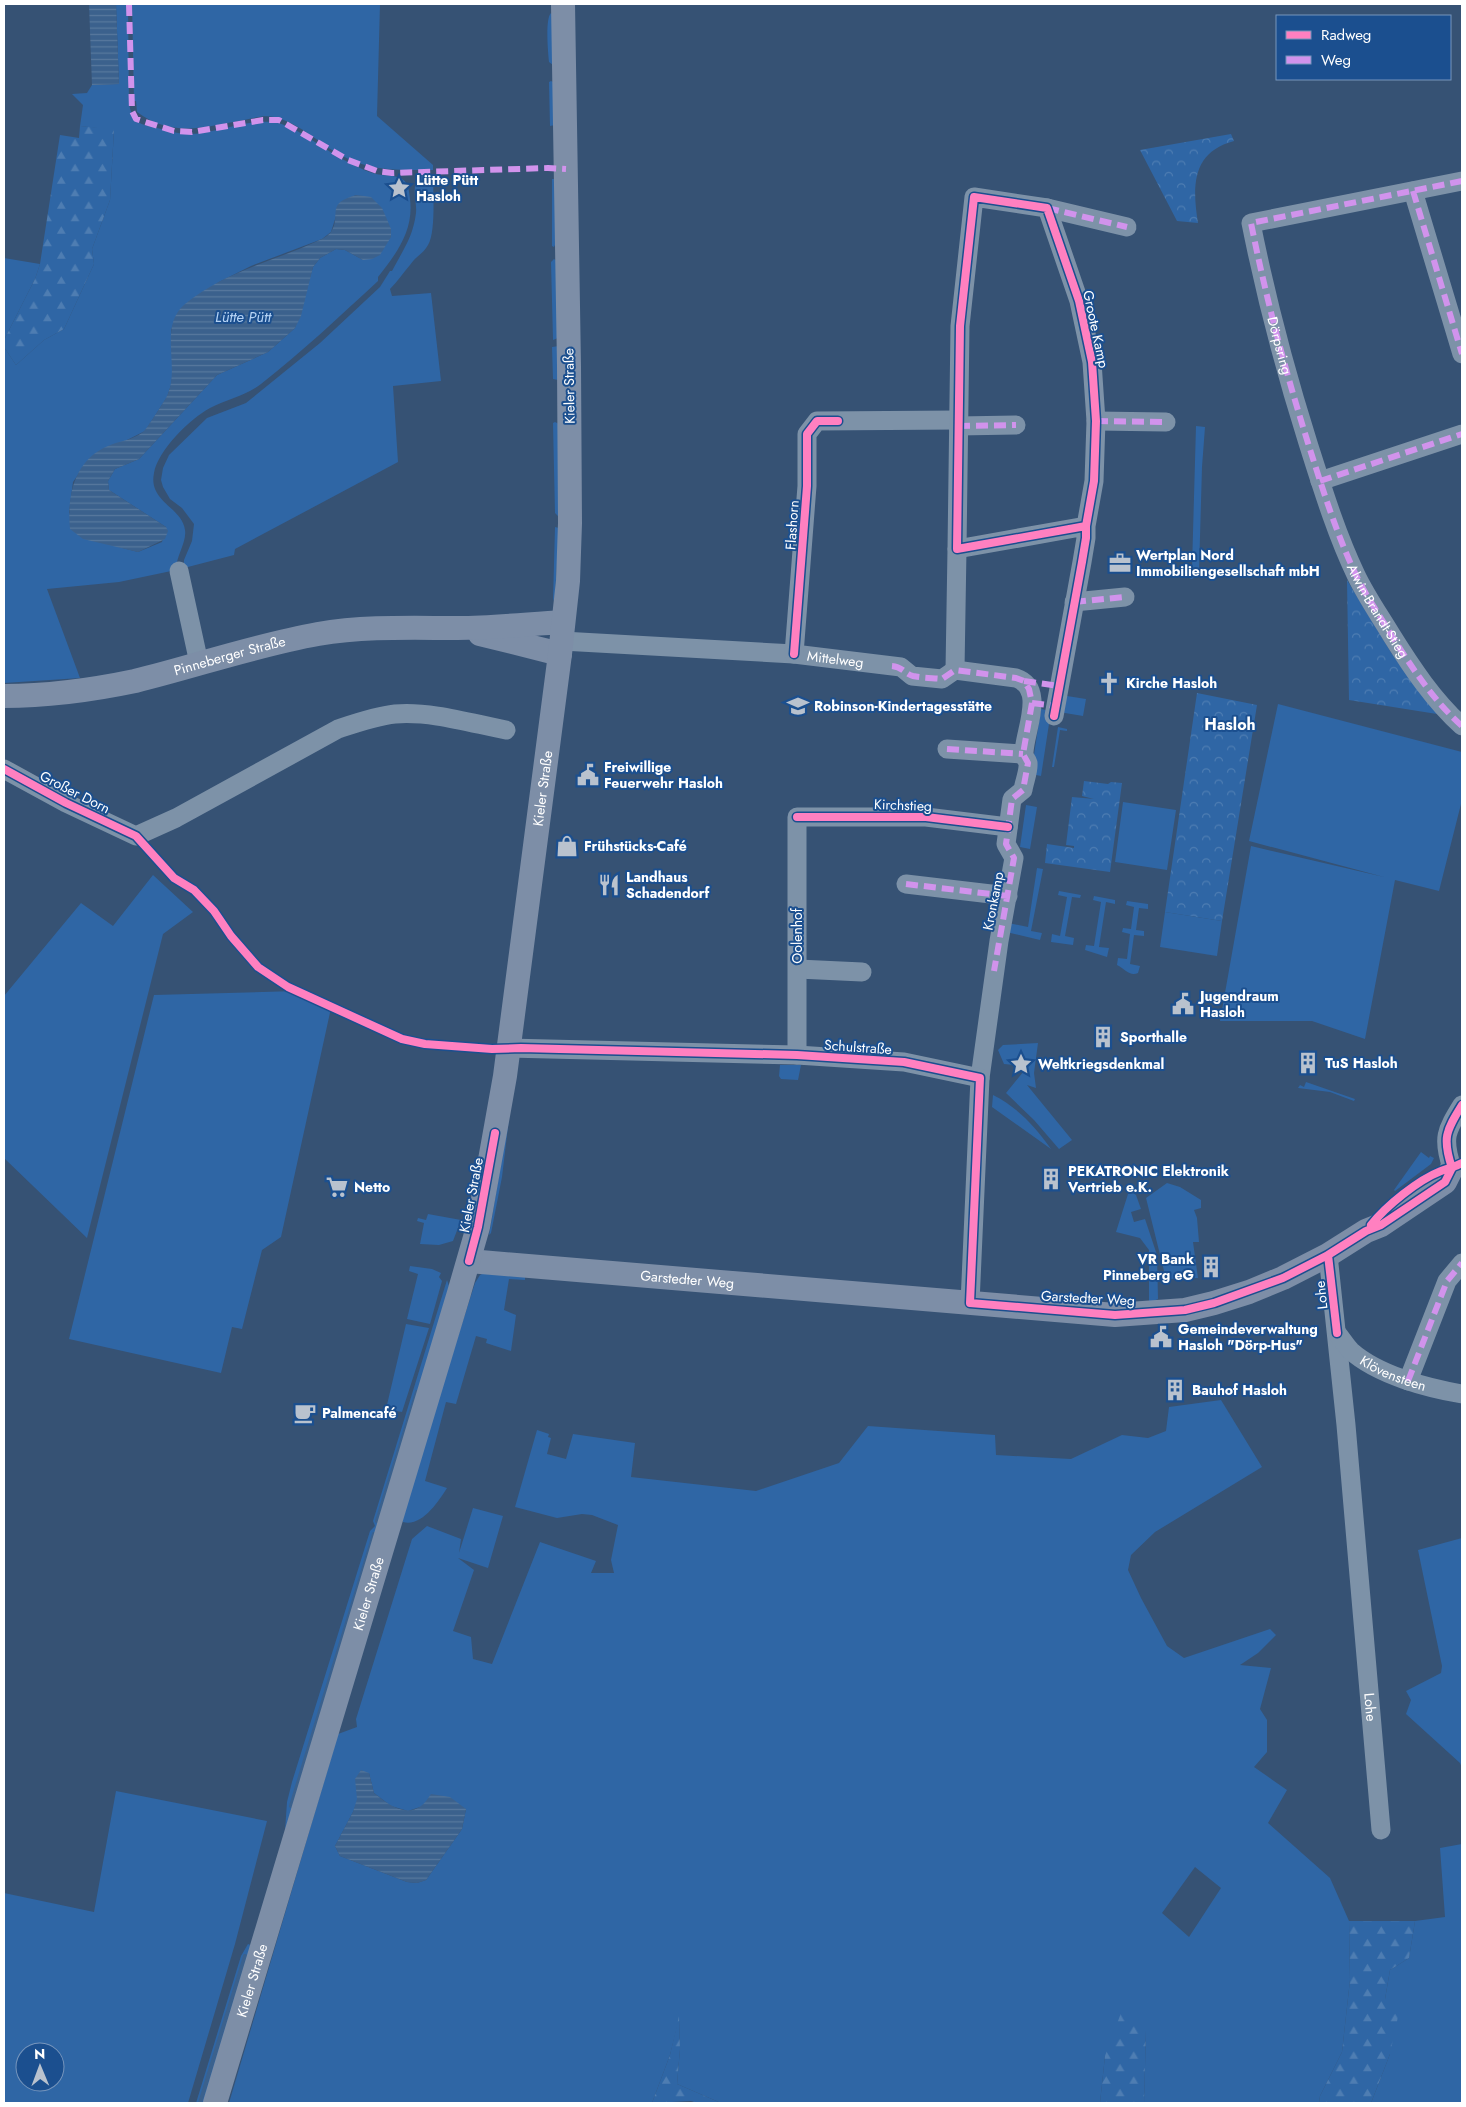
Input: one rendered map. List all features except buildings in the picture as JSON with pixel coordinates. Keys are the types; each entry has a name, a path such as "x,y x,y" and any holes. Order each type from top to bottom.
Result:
{"main road":[{"name":"Kieler Straße","path":"215,2103 468,1261 487,1183 508,1048 568,581 570,516 563,4"},
{"name":"Pinneberger Straße","path":"4,696 100,688 270,644 320,634 368,628 415,626 458,628 562,639"},
{"name":"Pinneberger Straße","path":"458,628 562,639"},
{"name":"Garstedter Weg","path":"468,1261 1114,1315 1185,1310 1249,1292 1283,1278 1328,1255 1366,1231 1381,1225 1445,1182 1457,1166"}],"street":[{"name":"Dörpsring","path":"1320,481 1277,340 1251,223 1462,180"},
{"path":"1414,191 1462,354"},
{"path":"954,670 960,326 974,197 1047,208 1127,227"},
{"name":"Groote Kamp","path":"1047,208 1079,301 1092,362 1096,422 1094,481 1086,526"},
{"name":"Flashorn","path":"794,654 808,486 807,434 817,421 958,423"},
{"path":"1096,422 1166,422"},
{"path":"958,423 1016,425"},
{"path":"1320,481 1462,434"},
{"name":"Alwin-Brandt-Stieg","path":"1320,481 1349,560 1368,596 1401,651 1426,686 1462,726"},
{"path":"956,549 1086,526 1086,538 1055,711 1029,693"},
{"path":"179,570 199,663"},
{"path":"1074,602 1125,597"},
{"name":"Mittelweg","path":"562,639 794,654 901,667 912,676 942,679 954,670 1029,693"},
{"path":"1029,693 1059,686"},
{"name":"Kronkamp","path":"980,1078 999,941 1014,858 1006,844 1012,799 1023,790 1028,763 1023,754 1029,693"},
{"name":"Großer Dorn","path":"4,769 66,803 136,836 176,818 338,729 364,721 394,714 424,714 506,730"},
{"path":"947,749 1023,754"},
{"name":"Kirchstieg","path":"796,817 926,817 1008,827"},
{"name":"Oolenhof","path":"796,817 797,1055"},
{"name":"Kronkamp","path":"906,884 1008,896"},
{"path":"798,969 862,972"},
{"name":"Schulstraße","path":"508,1048 797,1055 904,1062 980,1078"},
{"path":"970,1303 980,1078"},
{"path":"1457,1166 1446,1150 1446,1140 1448,1128 1462,1105"},
{"name":"Lohe","path":"1328,1255 1337,1333 1381,1830"},
{"path":"1408,1381 1447,1281 1462,1263"},
{"name":"Klövensteen","path":"1337,1333 1349,1350 1364,1361 1408,1381 1462,1394"}],"green space":[{"path":"116,4 128,4 129,104 138,122 170,131 191,134 257,122 278,123 287,126 362,169 376,174 399,177 407,185 409,193 411,210 409,221 403,241 378,277 378,281 306,347 261,384 249,392 202,413 168,445 157,464 153,483 160,498 183,522 185,535 176,570 119,582 47,589 80,678 4,683 4,347 16,365 44,340 64,329 94,264 92,249 110,200 114,130 80,126 83,105 72,94 87,93 92,85 119,84","holes":["357,195 363,260 345,250 336,249 320,258 313,267 295,328 268,352 217,375 139,459 115,469 108,481 109,490 166,527 162,542 138,552 119,547 69,513 73,482 89,459 145,431 167,397 173,370 171,330 178,313 193,300 219,282 251,266 322,239 331,232 339,209 345,201"]},
{"path":"132,4 380,4 377,116 433,165 433,170 384,169 361,164 337,153 291,123 274,117 266,116 189,128 176,128 150,120 137,112 136,101 134,101"},
{"path":"551,13 553,15 553,65 549,62 547,29"},
{"path":"549,82 555,83 555,125 550,126"},
{"path":"80,126 114,129 110,200 92,249 94,264 64,329 44,340 16,365 4,347 4,340 35,279 40,264 60,135 79,138"},
{"path":"1231,134 1234,141 1220,146 1210,153 1198,172 1195,196 1198,223 1177,221 1140,150"},
{"path":"423,175 433,175 434,211 431,239 426,248 390,289 392,296 431,293 441,381 393,386 398,462 235,549 234,555 184,568 184,560 192,541 194,524 182,508 170,499 163,487 161,480 163,468 169,455 207,418 246,403 320,343 380,287 390,271 392,271 410,236 415,222 416,183 417,179"},
{"path":"552,179 557,179 554,247 552,246"},
{"path":"4,258 40,264 35,279 4,340"},
{"path":"554,259 557,261 558,338 553,340 551,262"},
{"path":"559,346 558,380 553,379 552,347"},
{"path":"553,423 559,424 558,516 555,513"},
{"path":"1196,426 1205,427 1199,572 1192,579 1189,578 1192,568"},
{"path":"555,527 559,528 555,596 553,601"},
{"path":"1347,580 1392,654 1437,714 1349,700"},
{"path":"1197,693 1257,705 1222,921 1165,912"},
{"path":"1067,696 1086,699 1083,716 1059,712"},
{"path":"1278,704 1462,752 1462,800 1439,891 1395,880 1365,1039 1312,1021 1220,1021 1251,846 1384,877 1249,841"},
{"path":"1041,709 1051,711 1041,776 1031,774"},
{"path":"1058,727 1067,729 1067,731 1060,730 1054,767 1052,767"},
{"path":"1084,781 1108,784 1111,782 1122,783 1110,872 1045,863 1047,844 1074,848 1074,846 1066,845 1072,797 1094,799 1082,796"},
{"path":"1123,802 1176,810 1167,870 1115,862"},
{"path":"1026,805 1037,807 1030,849 1020,847"},
{"path":"1037,868 1043,869 1031,931 1042,933 1040,940 1006,932 1008,923 1028,927"},
{"path":"153,875 193,912 163,934 87,1238 4,1158 4,996 81,903 113,926"},
{"path":"1059,891 1081,895 1080,898 1072,897 1065,936 1074,938 1073,945 1051,942 1052,934 1060,936 1067,897 1058,895"},
{"path":"1094,896 1115,900 1115,904 1106,902 1099,947 1109,948 1107,957 1085,950 1086,945 1094,946 1101,902 1093,900"},
{"path":"1127,901 1148,904 1148,909 1139,908 1136,930 1144,931 1144,936 1134,935 1130,964 1140,966 1138,973 1135,974 1117,965 1118,958 1127,959 1130,934 1122,932 1123,928 1131,929 1134,907 1126,905"},
{"path":"1165,912 1222,921 1217,956 1160,947"},
{"path":"296,991 331,1008 281,1237 262,1250 242,1329 232,1327 221,1373 69,1339 154,995"},
{"path":"1038,1043 1034,1073 1036,1088 1027,1085 1072,1140 1059,1149 1034,1120 1006,1093 1028,1066 1019,1058 1015,1060 1014,1065 1004,1064 998,1050 1003,1045"},
{"path":"780,1065 801,1065 798,1080 781,1079 779,1076"},
{"path":"1306,1082 1355,1099 1354,1101 1330,1092 1298,1088 1300,1085 1304,1087"},
{"path":"993,1095 1010,1105 1025,1118 1051,1149 992,1107"},
{"path":"510,1110 502,1177 491,1233 489,1235"},
{"path":"1421,1152 1429,1158 1430,1156 1434,1158 1431,1164 1395,1191 1394,1190"},
{"path":"1167,1183 1180,1187 1201,1200 1201,1208 1194,1210 1197,1218 1199,1242 1193,1242 1198,1278 1166,1279 1146,1198"},
{"path":"1133,1193 1136,1195 1141,1209 1131,1212 1134,1222 1145,1219 1157,1255 1158,1299 1149,1303 1149,1250 1140,1238 1116,1232 1128,1194"},
{"path":"428,1214 461,1220 453,1241 439,1245 420,1244 424,1223 417,1221 418,1218 426,1220"},
{"path":"410,1266 432,1269 441,1273 439,1277 442,1281 430,1324 407,1319 418,1274 409,1271"},
{"path":"488,1271 525,1274 525,1280 509,1279 504,1310 516,1315 511,1351 486,1343 487,1339 476,1336 456,1404 446,1402 425,1481 447,1488 423,1517 410,1523 403,1522 401,1515 475,1283 480,1275"},
{"path":"447,1280 449,1286 380,1526 376,1526 379,1528 285,1831 287,1802 292,1782 370,1531 375,1526 373,1521"},
{"path":"406,1324 429,1328 402,1412 386,1409"},
{"path":"1221,1400 1262,1467 1155,1532 1131,1555 1128,1570 1167,1646 1184,1658 1270,1629 1276,1635 1258,1653 1240,1665 1271,1668 1260,1709 1267,1720 1267,1752 1254,1767 1287,1790 1268,1823 1330,1878 1349,1921 1350,1980 1342,2052 1320,2096 1319,2103 1144,2103 1146,2030 1105,2056 1100,2103 721,2103 677,2084 680,2049 679,2019 670,2055 652,2103 229,2103 338,1734 357,1727 356,1719 412,1539 427,1526 461,1539 459,1553 473,1508 503,1516 488,1568 458,1558 474,1570 453,1631 471,1637 473,1659 492,1664 540,1542 596,1561 591,1573 614,1573 611,1560 618,1525 592,1515 582,1514 557,1518 515,1507 537,1430 549,1434 548,1437 551,1438 547,1454 566,1459 573,1434 635,1443 631,1477 756,1491 839,1463 868,1426 995,1435 996,1455 1071,1459 1122,1435 1148,1438 1166,1431 1169,1407","holes":["369,1773 374,1793 391,1806 408,1811 420,1807 466,1809 462,1829 426,1880 417,1883 407,1882 340,1856 335,1846 353,1812","1195,1867 1221,1888 1189,1937 1162,1913"]},
{"path":"1462,1538 1462,1768 1460,1763 1406,1714 1411,1700 1406,1691 1441,1673 1442,1666 1418,1550"},
{"path":"116,1791 267,1821 235,1944 188,2103 4,2103 4,1893 94,1912"},
{"path":"1462,1844 1462,2103 1371,2103 1390,2054 1385,1999 1390,1970 1409,1958 1415,1921 1445,1917 1440,1848"},
{"path":"1349,1921 1415,1921 1409,1958 1390,1970 1385,1999 1399,2012 1390,2054 1371,2103 1319,2103 1320,2096 1342,2052 1350,1980"},
{"path":"248,1944 253,1946 206,2103 196,2103 241,1956"},
{"path":"1121,2013 1146,2030 1144,2103 1100,2103 1105,2056"},
{"path":"679,2016 680,2049 677,2084 721,2103 698,2103 691,2101 652,2103 670,2055"}],"water":[{"path":"89,4 116,4 119,84 92,85"},
{"name":"Lütte Pütt","path":"357,195 371,197 382,208 391,229 391,237 380,255 372,259 363,260 345,250 336,249 320,258 313,267 301,316 295,328 268,352 217,375 139,459 115,469 108,481 109,490 166,527 168,531 165,539 138,552 83,539 70,529 69,517 72,492 75,480 87,460 96,452 112,444 135,437 143,432 166,398 172,374 172,324 177,313 185,304 217,283 251,267 326,237 334,226 337,206 347,198"},
{"path":"361,1770 369,1773 374,1793 396,1808 402,1810 415,1809 422,1805 431,1794 450,1797 466,1809 462,1829 426,1880 417,1883 407,1882 340,1856 335,1846 353,1812 357,1799 355,1779"}],"waterway":[{"path":"377,1521 417,1392"},
{"path":"291,1806 374,1534"},
{"path":"200,2103 245,1956"}],"marked path":[{"path":"129,4 132,111 136,119 174,131 192,132 263,120 279,120 348,160 377,171 392,173 566,169"},
{"path":"1462,181 1251,223 1276,334 1324,493 1349,559 1364,591 1407,660 1433,695 1462,726"},
{"path":"1413,191 1462,354"},
{"path":"1047,208 1127,227"},
{"path":"1096,421 1166,422"},
{"path":"958,426 1016,425"},
{"path":"1320,481 1462,434"},
{"path":"1074,602 1125,597"},
{"path":"892,666 910,675 924,678 942,679 955,670 1016,678 1024,681 1029,689 1032,703 1023,754 1028,763 1023,790 1012,799 1006,844 1014,858 994,971"},
{"path":"1024,681 1059,686"},
{"path":"1032,703 1056,706"},
{"path":"947,749 1023,754"},
{"path":"906,884 1008,896"},
{"path":"1408,1381 1447,1281 1462,1263"}],"cycle path":[{"path":"1054,716 1082,562 1094,481 1096,421 1092,362 1079,301 1047,208 974,197 960,326 957,549 1086,526"},
{"path":"794,654 807,486 807,434 817,421 838,421"},
{"path":"4,769 66,803 136,836 174,878 194,890 214,911 231,936 258,967 288,987 402,1039 425,1044 492,1049 521,1048 797,1055 904,1062 980,1078 970,1303 1115,1315 1185,1310 1214,1303 1283,1278 1328,1255 1366,1231 1381,1225 1445,1182 1452,1168"},
{"path":"797,817 926,817 1008,827"},
{"path":"1452,1168 1447,1149 1447,1135 1462,1105"},
{"path":"469,1261 478,1227 495,1133"},
{"path":"1371,1225 1394,1202 1413,1187 1432,1175 1462,1163"},
{"path":"1328,1255 1337,1333"}],"place":[{"name":"Lütte Pütt Hasloh","path":"399,188"},
{"name":"Wertplan Nord Immobiliengesellschaft mbH","path":"1120,563"},
{"name":"Kirche Hasloh","path":"1109,683"},
{"name":"Robinson-Kindertagesstätte","path":"798,706"},
{"name":"Freiwillige Feuerwehr Hasloh","path":"588,775"},
{"name":"Frühstücks-Café","path":"567,846"},
{"name":"Landhaus Schadendorf","path":"609,885"},
{"name":"Jugendraum Hasloh","path":"1183,1004"},
{"name":"Sporthalle","path":"1103,1037"},
{"name":"TuS Hasloh","path":"1308,1063"},
{"name":"Weltkriegsdenkmal","path":"1021,1064"},
{"name":"PEKATRONIC Elektronik Vertrieb e.K.","path":"1051,1179"},
{"name":"Netto","path":"337,1187"},
{"name":"VR Bank Pinneberg eG","path":"1211,1267"},
{"name":"Gemeindeverwaltung Hasloh \"Dörp-Hus\"","path":"1161,1337"},
{"name":"Bauhof Hasloh","path":"1175,1390"},
{"name":"Palmencafé","path":"305,1413"}],"district":[{"name":"Hasloh","path":"1230,724"}]}
